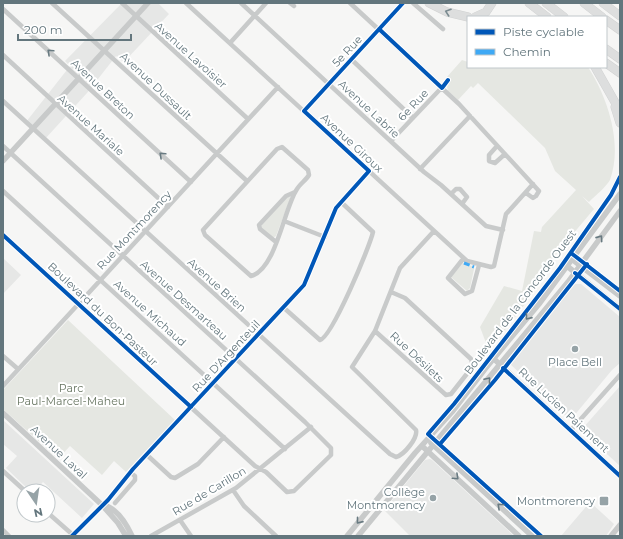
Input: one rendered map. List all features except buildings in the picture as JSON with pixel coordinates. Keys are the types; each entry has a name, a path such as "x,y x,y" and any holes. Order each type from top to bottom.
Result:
{"highway":[{"path":"429,3 444,11 467,17"},
{"path":"477,16 486,12 492,3"},
{"path":"529,3 544,15"},
{"path":"546,3 563,16"},
{"path":"584,3 601,16"},
{"path":"603,3 620,16"},
{"path":"607,21 620,30"},
{"path":"607,50 620,60"},
{"path":"607,63 620,73"},
{"path":"596,68 620,111"},
{"path":"611,97 620,123"}],"street":[{"name":"Avenue Dussault","path":"52,3 247,181"},
{"name":"Avenue Lavoisier","path":"122,3 248,120"},
{"path":"3,160 148,3"},
{"name":"Avenue Giroux","path":"186,3 464,259 479,265 493,267 503,230"},
{"name":"Avenue Labrie","path":"241,3 420,169 451,194 486,226 503,230"},
{"path":"230,43 266,3"},
{"path":"350,3 442,88 538,190 538,195 533,198 526,193"},
{"name":"5e Rue","path":"304,111 403,3"},
{"path":"413,3 443,29"},
{"name":"Avenue Breton","path":"3,9 191,182"},
{"name":"Avenue Mariale","path":"3,55 168,207"},
{"path":"351,59 413,118"},
{"name":"6e Rue","path":"391,141 448,81"},
{"name":"Rue Montmorency","path":"3,386 278,87"},
{"name":"Avenue Brien","path":"3,101 258,335 391,455 396,457 402,454 415,438 417,432 415,428 352,368 375,331"},
{"path":"420,169 470,116"},
{"name":"Avenue Desmarteau","path":"3,146 310,427 331,448 332,453 294,491 290,493 260,469"},
{"path":"497,146 488,155 489,161 495,163 505,154"},
{"path":"283,147 310,172 309,176 295,192 267,261 252,276 203,233 204,228 278,148 283,147"},
{"name":"Rue D'Argenteuil","path":"72,536 306,282 335,210 369,171"},
{"path":"503,230 506,214 533,184"},
{"path":"451,194 456,189 460,189 467,197 462,204"},
{"name":"Avenue Michaud","path":"3,191 285,449"},
{"path":"276,242 260,229 259,225 286,196 295,192"},
{"name":"Boulevard de la Concorde Ouest","path":"347,536 452,412 573,260 620,194"},
{"path":"283,307 320,340 325,337 342,309 373,232 341,202"},
{"name":"Boulevard de la Concorde Ouest","path":"358,536 576,273 620,211"},
{"path":"284,221 325,237"},
{"path":"375,331 402,266 434,231"},
{"name":"Boulevard du Bon-Pasteur","path":"3,235 260,469"},
{"path":"464,259 449,274 448,278 464,294 468,294 472,291 479,265"},
{"path":"573,260 620,296"},
{"path":"567,266 620,309"},
{"name":"Rue Désilets","path":"375,331 448,396 472,368 473,361 403,297 391,292"},
{"path":"3,356 18,370"},
{"name":"Rue Lucien Paiement","path":"494,359 620,476"},
{"path":"571,430 620,375"},
{"name":"Avenue Laval","path":"3,413 102,505"},
{"name":"Rue de Carillon","path":"151,536 233,490 310,427"},
{"path":"147,454 170,476 176,478 198,464 224,437"},
{"path":"428,440 532,536"},
{"path":"422,446 519,536"},
{"path":"3,471 16,483"},
{"name":"Rue D'Argenteuil","path":"115,503 135,480 135,476 131,473"},
{"path":"233,490 244,506 276,536"},
{"path":"102,505 118,523 126,536"},
{"path":"102,505 110,506 124,522 132,536"},
{"path":"180,520 191,536"},
{"path":"56,521 72,536"},
{"path":"611,536 620,525"},
{"path":"3,530 9,536"}],"shaded area":[{"path":"122,3 158,3 169,14 124,62 116,56 87,93 45,139 26,122 70,66 65,61"},
{"path":"3,258 21,275 3,294"},
{"name":"Place Bell","path":"575,284 581,284 620,317 620,363 612,370 573,417 569,419 509,363"},
{"path":"620,386 620,466 584,433 583,428"},
{"path":"3,420 94,504 82,518 56,494 56,483 22,483 6,468 17,456 3,444"},
{"name":"Collège Montmorency","path":"430,459 514,536 410,536 384,510 425,460"},
{"path":"590,502 614,524 606,536 561,536"}],"green space":[{"path":"462,60 467,62 467,68 589,68 602,93 614,137 614,166 610,180 589,202 582,196 594,209 556,254 535,291 489,351 480,327 504,286 522,291 534,231 541,232 542,227 576,190 555,171 545,148 478,83 473,88 471,86 458,100 448,91 447,87 450,82 446,78"},
{"path":"287,197 290,197 290,199 276,236 273,238 262,229 261,225"},
{"path":"463,263 472,266 474,269 470,288 467,291 451,277"},
{"name":"Parc Paul-Marcel-Maheu","path":"68,320 175,420 126,472 114,461 102,475 70,446 58,459 3,409 3,390"}],"marked path":[{"path":"464,263 474,267"}],"cycle path":[{"path":"72,536 108,500 133,469 304,285 336,208 369,171 304,111 403,3"},
{"path":"379,29 442,88 448,80"},
{"path":"541,536 428,434 454,404 560,268 611,195 620,177"},
{"path":"3,235 191,407"},
{"path":"571,253 620,291"},
{"path":"440,444 495,380 587,264"},
{"path":"575,273 620,309"},
{"path":"503,368 620,476"}],"place":[{"name":"Place Bell","path":"575,349"},
{"name":"Collège Montmorency","path":"433,498"},
{"name":"Montmorency","path":"604,501"}]}
